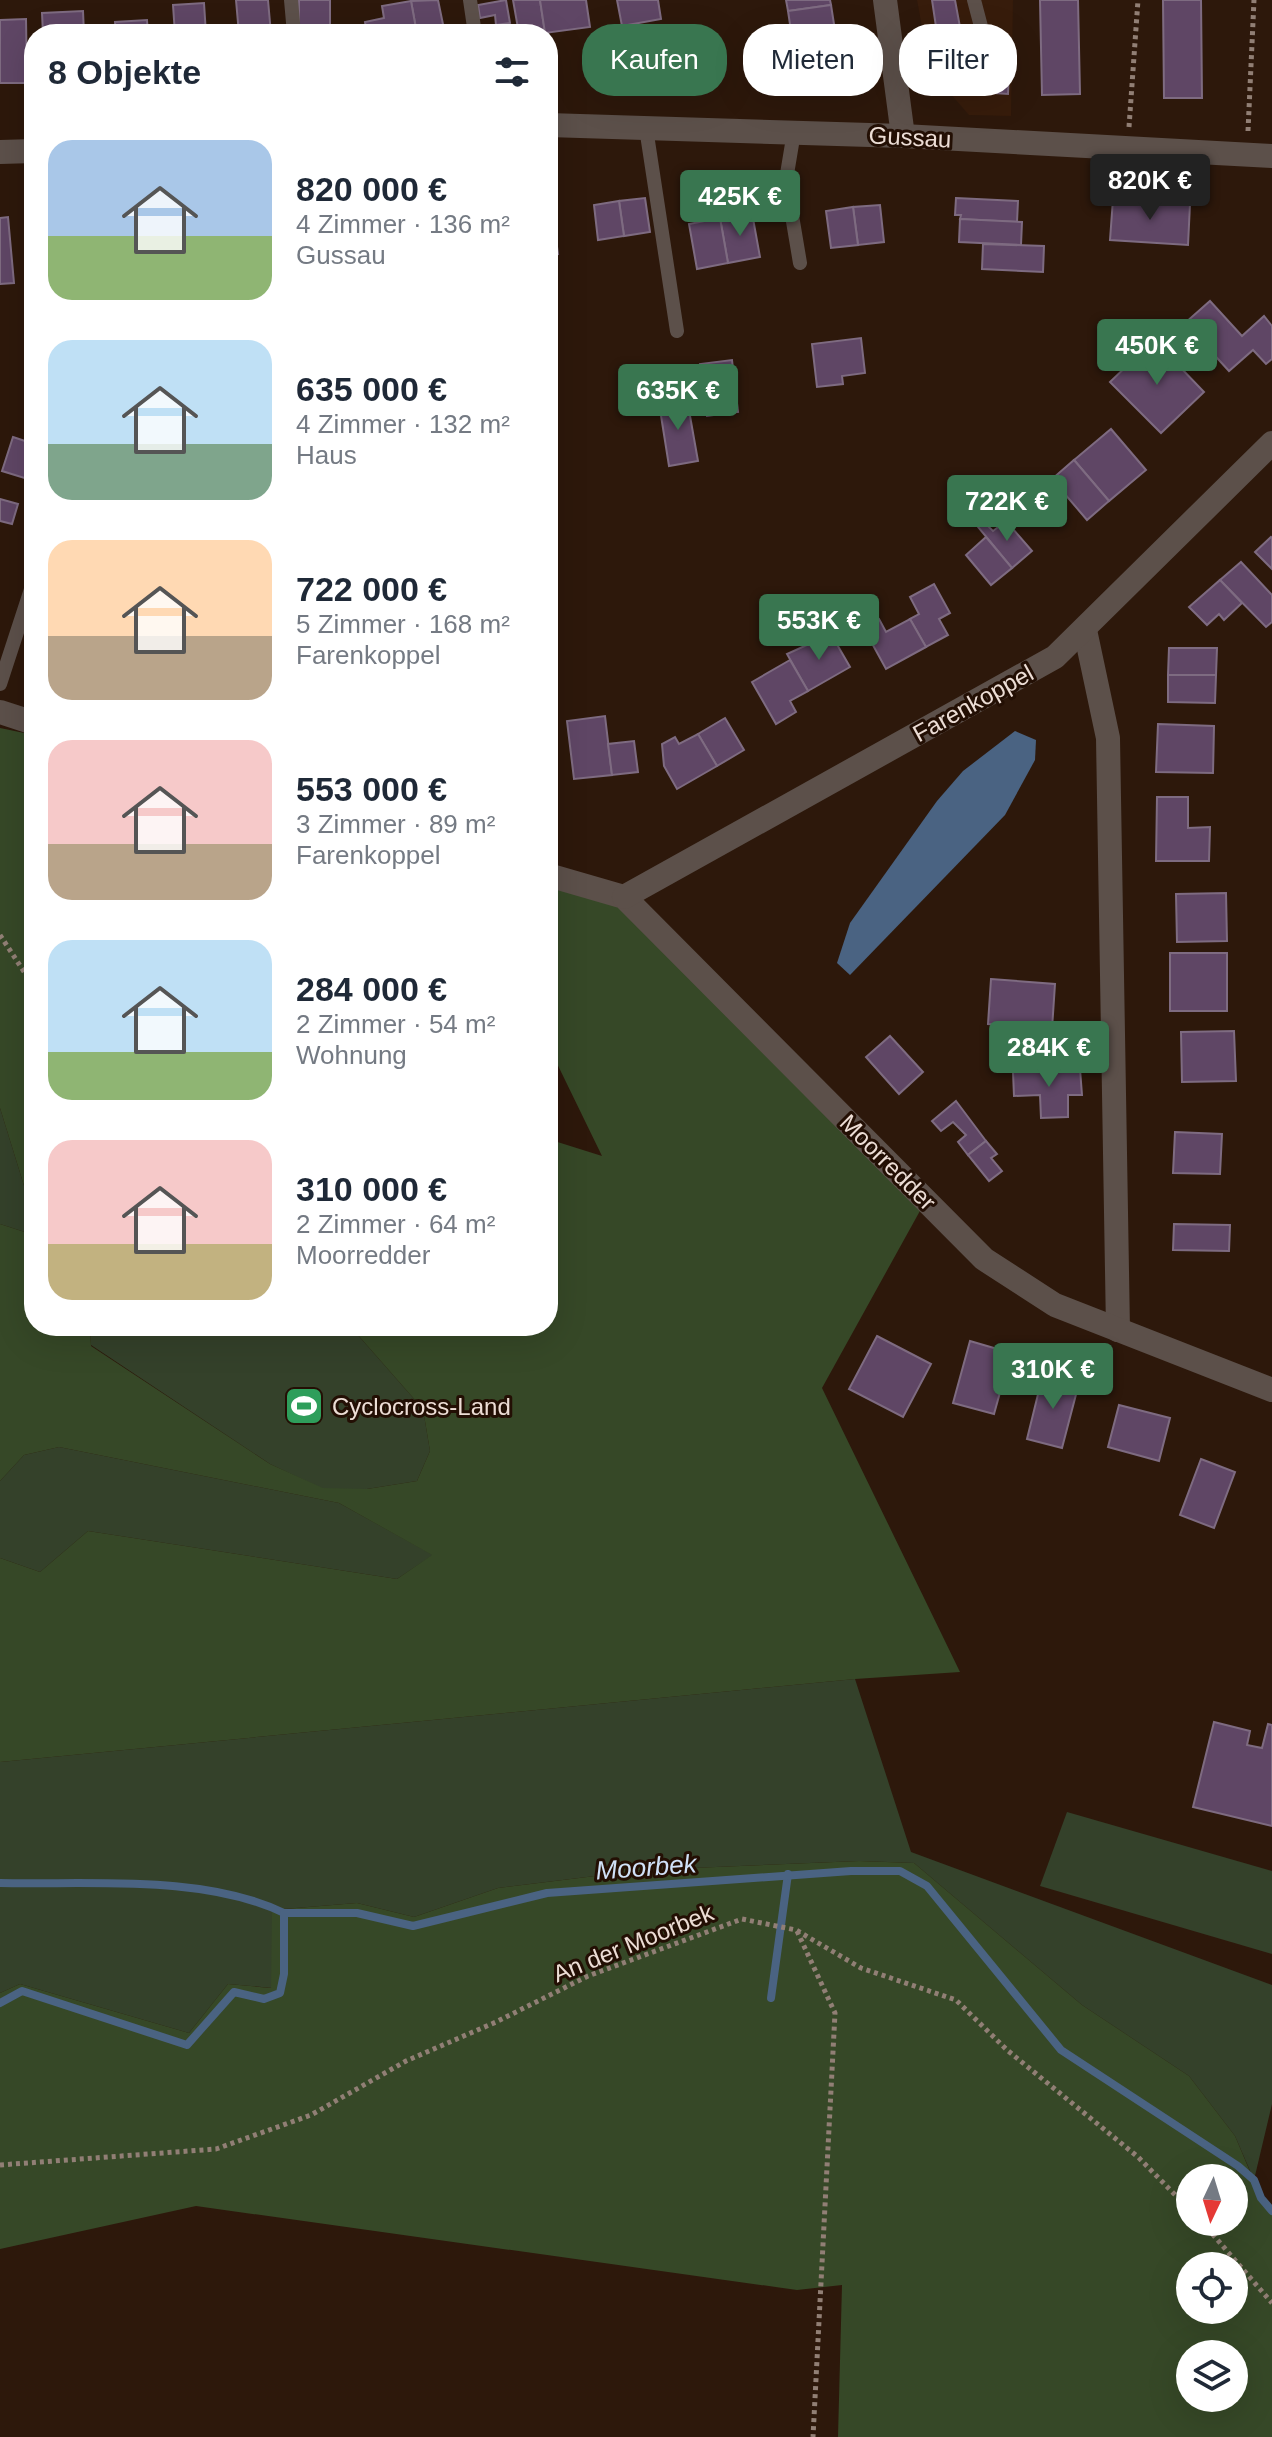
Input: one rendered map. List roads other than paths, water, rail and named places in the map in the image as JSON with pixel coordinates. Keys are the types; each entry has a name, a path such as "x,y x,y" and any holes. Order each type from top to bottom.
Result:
{"street":[{"path":"885,0 903,136"},
{"name":"Gussau","path":"558,125 903,136 1272,156"},
{"path":"0,152 24,151"},
{"name":"Farenkoppel","path":"624,897 1055,657 1272,443"},
{"path":"1085,630 1108,738 1118,1330"},
{"path":"0,712 24,720"},
{"name":"Moorredder","path":"558,878 624,897 984,1259 1055,1305 1272,1390"}],"lane":[{"path":"291,0 293,24"},
{"path":"470,0 474,24"},
{"path":"974,0 980,24"},
{"path":"646,128 677,331"},
{"path":"794,132 786,180 800,263"},
{"path":"0,684 24,611"}],"water":[{"path":"1015,731 1036,740 1035,760 1005,815 850,975 837,963 850,923 937,801 963,771"}],"waterway":[{"name":"Moorbek","path":"0,2003 22,1991 187,2045 234,1992 264,1999 280,1993 284,1974 284,1913 357,1913 413,1926 547,1893 851,1871 900,1871 927,1886 1061,2050 1238,2166 1254,2180 1261,2198 1272,2211"},
{"path":"771,1998 788,1874"},
{"path":"0,1883 182,1887 218,1892 284,1913"}],"place":[{"name":"Cyclocross-Land","path":"304,1406"}]}
